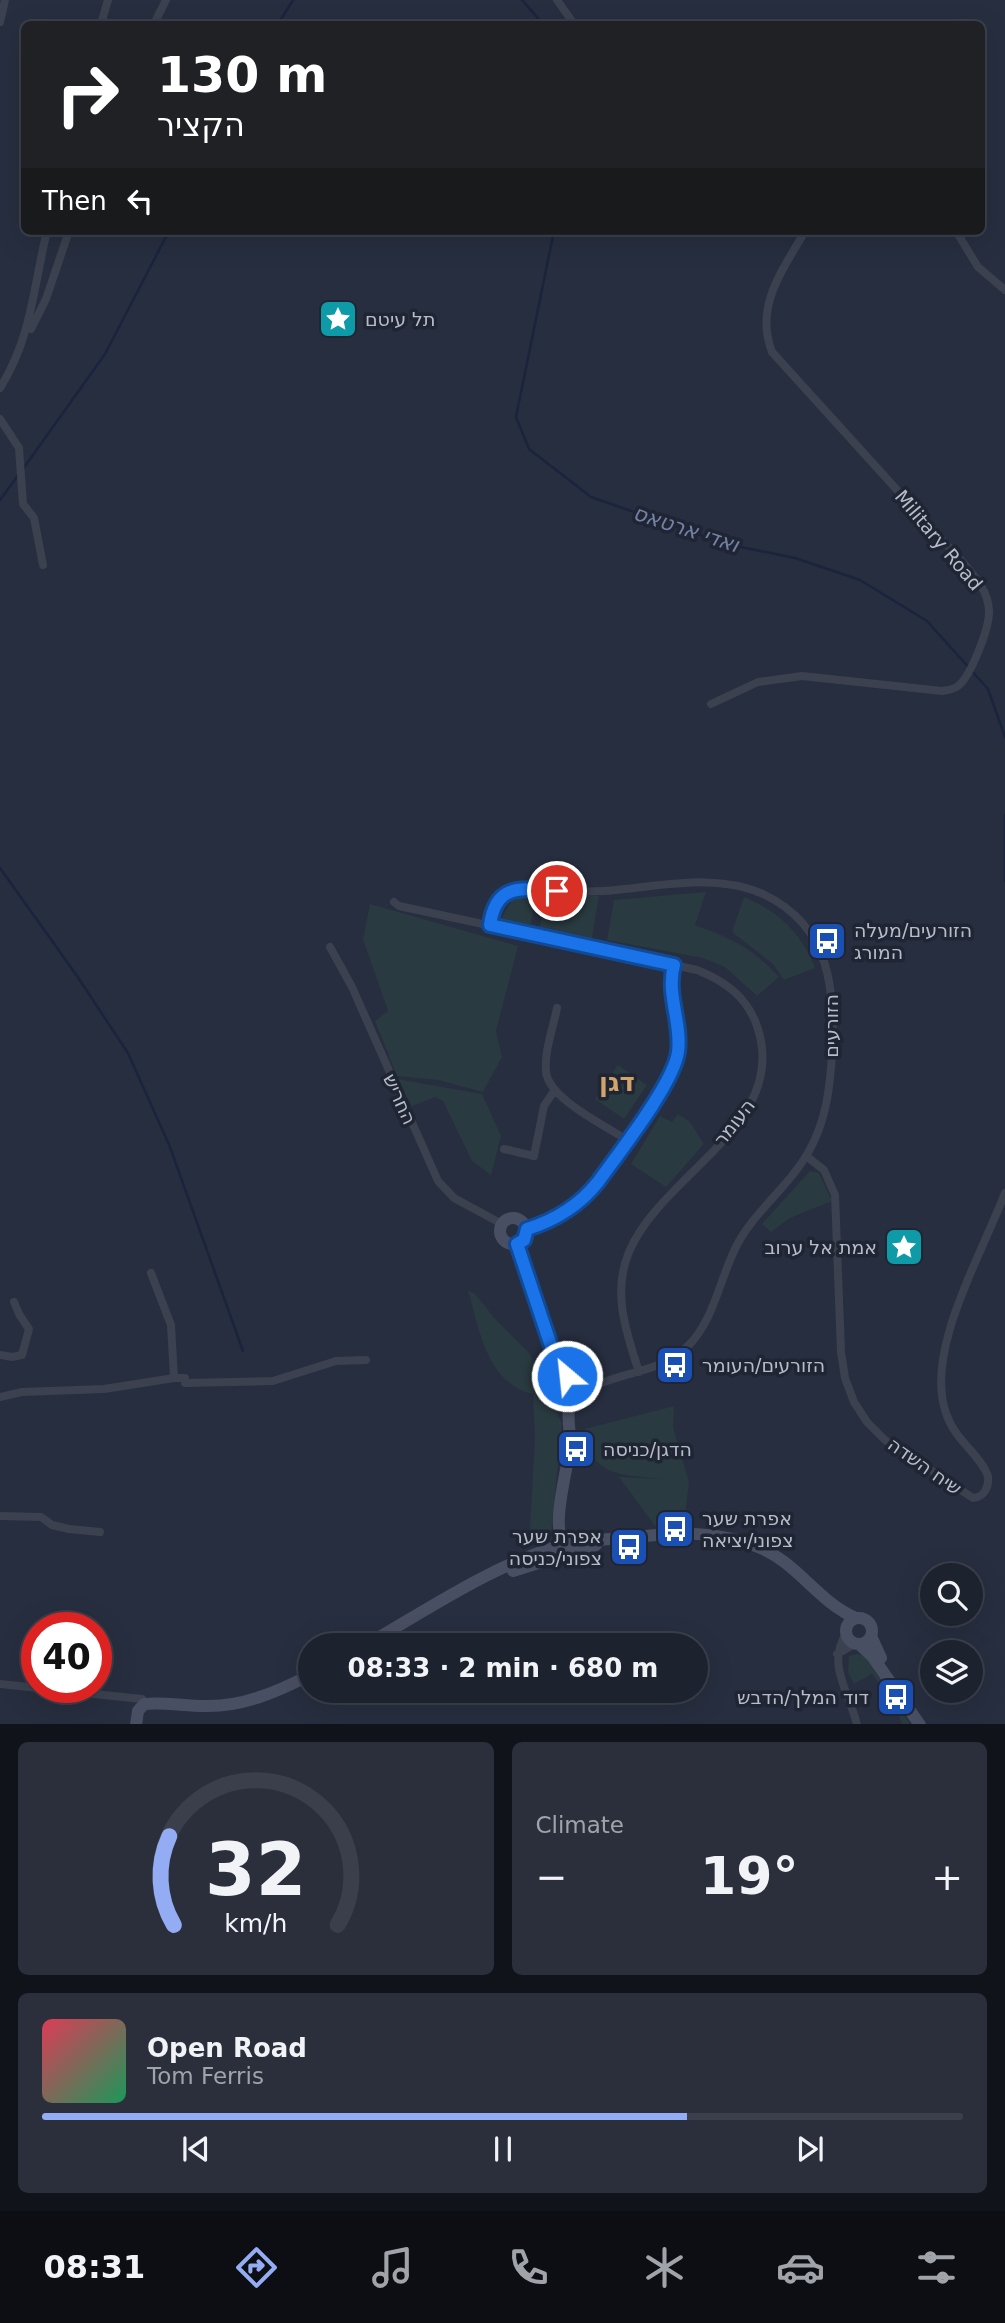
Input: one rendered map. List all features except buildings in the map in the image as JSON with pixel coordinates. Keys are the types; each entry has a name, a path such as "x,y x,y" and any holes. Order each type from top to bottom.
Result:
{"street":[{"path":"0,22 5,0"},
{"path":"102,21 108,0"},
{"path":"156,21 166,0"},
{"path":"556,0 571,21"},
{"path":"26,338 46,235"},
{"path":"0,388 16,362 46,299 68,235"},
{"name":"Military Road","path":"711,704 758,682 802,676 942,691 954,689 961,684 981,645 989,613 981,583 772,352 765,324 768,300 802,235"},
{"path":"958,235 978,267 1005,290"},
{"path":"0,419 19,448 23,504 34,518 43,565"},
{"name":"הזורעים","path":"490,925 499,900 507,892 519,889 590,892 724,884 745,887 782,905 798,918 821,951 833,992 828,1094 819,1131 806,1156 739,1241 696,1336 670,1360 600,1384 575,1399"},
{"name":"העומר","path":"394,902 399,906 674,965 716,978 745,1002 760,1036 762,1072 751,1105 650,1219 629,1251 622,1276 621,1302 626,1331 639,1372"},
{"name":"החריש","path":"330,947 352,988 438,1181 454,1198 502,1224"},
{"path":"527,1229 555,1219 586,1196 670,1075 678,1047 671,985 674,965"},
{"path":"557,1008 546,1067 548,1081 554,1091 627,1140"},
{"path":"504,1149 534,1156 544,1106 554,1091"},
{"name":"שיח השדה","path":"806,1156 824,1170 835,1195 841,1352 845,1378 854,1402 867,1422 885,1440 973,1498 986,1490 988,1473 960,1441 947,1417 940,1392 940,1368 948,1334 1005,1193"},
{"path":"516,1218 523,1222 527,1229 524,1240 517,1244 509,1244 502,1238 502,1224 508,1219 516,1218"},
{"path":"517,1244 567,1377 579,1388 569,1421 570,1445 561,1509 565,1547"},
{"path":"151,1273 171,1325 174,1378"},
{"path":"0,1355 22,1355 24,1350 29,1329 19,1314 15,1301"},
{"path":"0,1397 22,1392 104,1390 174,1378 185,1378 186,1383 273,1381 336,1361 366,1360"},
{"path":"567,1377 588,1385 600,1384"},
{"path":"567,1377 551,1387 556,1401 569,1421"},
{"path":"556,1401 564,1404 575,1399"},
{"path":"0,1516 41,1517 61,1527 100,1532"},
{"path":"388,1633 512,1563 565,1547 621,1539 695,1534 743,1542 761,1548 787,1563 834,1607 870,1624 871,1636 913,1713"},
{"path":"834,1607 852,1638 872,1656 920,1724"},
{"path":"852,1638 849,1622 856,1618"},
{"path":"857,1724 836,1668 837,1654 852,1638 871,1636"},
{"path":"136,1724 138,1711 145,1704 220,1706 274,1692 298,1681"},
{"path":"0,1684 129,1704 142,1699 219,1700 274,1692"},
{"path":"129,1704 131,1724"}],"shaded area":[{"path":"706,892 695,925 741,945 779,977 757,996 725,967 703,958 607,940 614,900"},
{"path":"549,894 599,896 591,944 538,932"},
{"path":"537,895 530,926 501,919 514,897"},
{"path":"744,897 778,916 796,934 815,968 784,980 773,964 732,932"},
{"path":"370,904 518,946 496,1031 502,1057 483,1092 438,1080 397,1076 375,1021 388,1011 363,939"},
{"path":"618,1065 647,1085 624,1119 595,1099"},
{"path":"397,1079 482,1094 501,1136 491,1175 472,1161 443,1101 435,1097 412,1106"},
{"path":"678,1114 690,1122 704,1144 666,1187 631,1164 660,1116 672,1122"},
{"path":"810,1171 819,1173 832,1201 790,1218 771,1232 762,1224"},
{"path":"468,1290 475,1294 529,1353 542,1377 541,1396 550,1399 562,1423 551,1534 548,1541 529,1546 535,1439 533,1394 517,1388 495,1367 481,1337"},
{"path":"674,1406 673,1427 689,1482 684,1524 655,1526 619,1477 662,1479 621,1474 601,1466 577,1431"},
{"path":"849,1656 865,1656 910,1724 902,1724 892,1700 872,1674 854,1684 848,1672"}],"waterway":[{"path":"280,21 293,0"},
{"name":"ואדי ארטאס","path":"522,0 540,21"},
{"path":"23,469 105,354 167,235"},
{"name":"ואדי ארטאס","path":"553,235 516,417 529,449 591,497 726,544 795,558 860,580 927,621 988,689 1005,737"},
{"path":"0,500 19,474"},
{"name":"ואדי ארטאס","path":"1005,815 1005,881"},
{"path":"0,868 128,1053 170,1147 243,1351"}],"place":[{"name":"תל עיטם","path":"338,319"},
{"name":"הזורעים/מעלה המורג","path":"827,941"},
{"name":"אמת אל ערוב","path":"904,1247"},
{"name":"הזורעים/העומר","path":"675,1365"},
{"name":"הדגן/כניסה","path":"576,1449"},
{"name":"אפרת שער צפוני/יציאה","path":"675,1529"},
{"name":"אפרת שער צפוני/כניסה","path":"629,1547"},
{"name":"דוד המלך/הדבש","path":"896,1697"}],"district":[{"name":"דגן","path":"617,1082"}],"route":[{"path":"557,891 519,889 507,892 496,904 490,925 674,965 671,985 678,1047 670,1075 598,1182 577,1205 555,1219 527,1229 524,1240 517,1244 561,1376 567,1376"}]}
